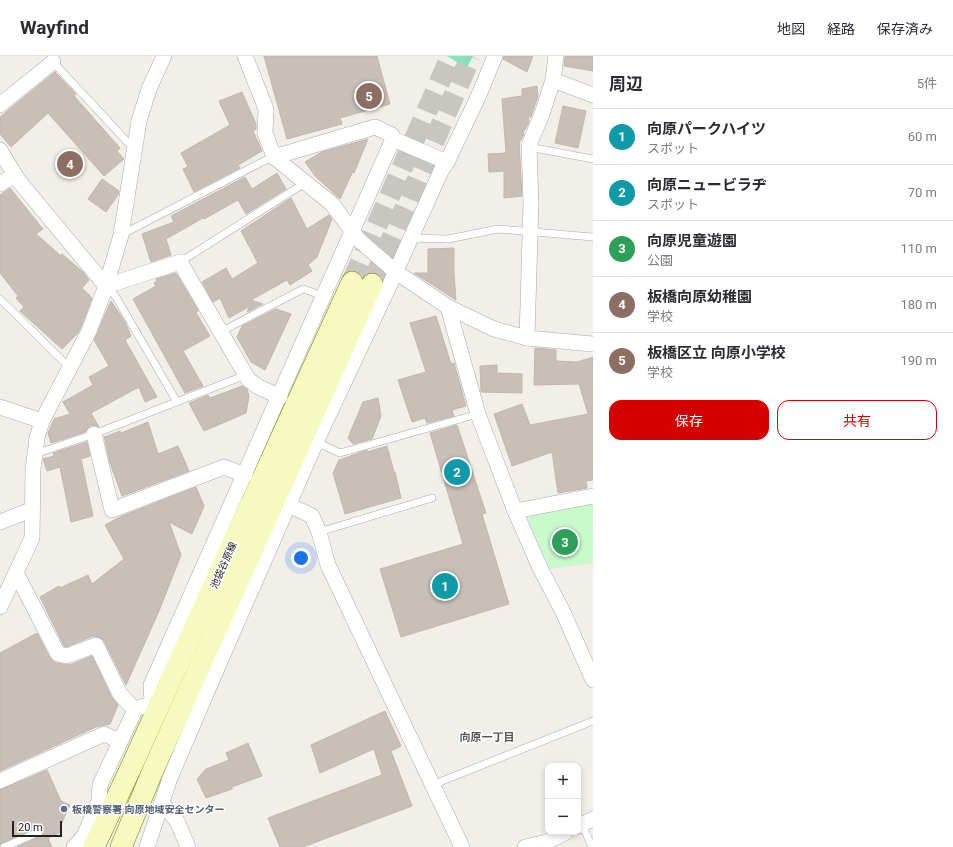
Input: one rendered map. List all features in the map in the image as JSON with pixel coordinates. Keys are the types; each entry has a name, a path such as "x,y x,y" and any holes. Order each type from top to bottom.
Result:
{"main road":[{"name":"池袋谷原線","path":"94,847 152,711 352,282"},
{"name":"池袋谷原線","path":"121,847 154,768 372,284"}],"street":[{"path":"0,607 32,538 31,510 34,454 42,421 89,331 106,286 121,235 139,121 149,89 164,56"},
{"path":"245,56 266,109 265,133 274,157 332,204 359,240 396,272 448,307 494,329 527,338 593,344"},
{"path":"147,847 170,778 316,442 396,272 441,171 447,162 479,95 495,56"},
{"path":"527,338 530,232 529,148 553,80 556,56"},
{"path":"0,105 53,62"},
{"path":"553,80 593,95"},
{"path":"16,573 58,654 67,656 96,645 120,694 134,710 152,711 151,686 393,139 392,134 375,127 274,157"},
{"path":"393,139 447,162"},
{"path":"0,150 15,176 106,286"},
{"path":"0,184 15,176"},
{"path":"106,286 180,262 248,379 280,397"},
{"path":"448,307 478,414 515,511 540,568 563,612 593,680"},
{"path":"0,407 42,421"},
{"path":"94,434 112,510 224,467 245,475"},
{"path":"515,511 593,496"},
{"path":"289,505 312,516 319,532 328,565 462,847"},
{"path":"0,522 31,510"},
{"path":"74,847 84,836 99,801 100,785 134,710"},
{"path":"0,781 104,734 120,741"},
{"path":"162,803 177,821 188,847"},
{"path":"525,847 547,842 560,835"}],"lane":[{"path":"53,62 135,150"},
{"path":"529,148 593,159"},
{"path":"121,235 274,157"},
{"path":"180,262 305,182"},
{"path":"410,238 448,239 498,229 593,237"},
{"path":"106,286 116,297 177,402"},
{"path":"220,332 303,289 324,296"},
{"path":"0,299 70,367"},
{"path":"34,454 94,434 246,376"},
{"path":"316,442 340,453 478,414"},
{"path":"319,532 432,498"},
{"path":"432,785 593,721"},
{"path":"584,823 592,847"},
{"path":"4,847 40,832"}],"green space":[{"path":"447,56 473,56 467,68"},
{"path":"593,501 593,563 550,569 528,520 532,514"}],"building":[{"path":"264,56 377,56 390,104 340,118 342,124 287,139"},
{"path":"504,56 533,56 527,72 503,59"},
{"path":"565,56 593,56 593,71 564,66"},
{"path":"55,72 76,94 74,96 120,148 117,151 124,159 104,176 48,113 11,147 0,134 0,117"},
{"path":"537,86 538,96 531,117 528,117 529,122 525,130 523,130 524,134 519,141 522,196 504,198 504,171 489,172 488,154 506,153 502,99 522,96 522,89"},
{"path":"242,92 256,124 256,129 253,131 262,151 238,165 240,168 194,192 183,169 188,167 181,153 230,125 219,101"},
{"path":"563,106 586,111 578,148 555,143"},
{"path":"368,139 354,173 353,171 340,199 315,176 305,162 322,152"},
{"path":"277,173 286,189 246,214 238,200 204,219 203,218 166,239 171,255 151,262 142,234 174,222 171,216 245,177 252,189"},
{"path":"102,179 119,191 118,195 106,212 88,199"},
{"path":"10,188 43,229 36,234 61,256 62,254 83,272 89,280 82,288 92,298 81,327 78,333 62,349 20,311 24,307 16,298 18,296 0,273 0,195"},
{"path":"291,198 307,229 329,215 332,219 317,257 308,265 312,271 290,285 287,280 251,300 263,304 247,312 250,306 229,318 220,298 213,302 202,282 226,268 232,279 258,263 241,231"},
{"path":"454,248 456,300 414,273 428,273 428,249"},
{"path":"176,273 198,310 196,313 210,336 183,351 203,386 185,393 133,299 156,286 154,283 157,281 156,279"},
{"path":"111,301 125,322 131,336 125,340 157,397 145,402 139,387 91,413 99,427 92,425 85,432 51,443 48,433 54,419 70,414 63,402 93,385 89,377 109,366 94,340"},
{"path":"276,309 291,314 265,370 251,362 237,337 242,326"},
{"path":"436,316 451,364 454,363 466,406 452,410 454,416 427,423 425,418 412,422 398,380 426,372 410,323"},
{"path":"535,348 556,350 556,361 577,362 593,357 593,480 586,481 587,488 558,493 552,452 512,466 494,414 522,404 530,425 588,414 579,384 534,385"},
{"path":"497,365 497,373 522,374 522,393 481,392 480,366"},
{"path":"242,386 247,389 249,396 246,413 204,431 189,403 208,395 210,398"},
{"path":"378,398 381,416 372,439 353,444 348,438 363,402"},
{"path":"148,422 158,454 178,446 189,471 122,496 110,463 104,436 105,437 120,431 121,433"},
{"path":"457,425 486,513 482,514 509,604 401,637 380,569 463,544 430,433"},
{"path":"87,442 90,456 81,459 93,516 71,522 60,467 47,471 43,459 54,456 53,453"},
{"path":"387,446 401,498 345,514 333,473 339,460 367,450 367,452"},
{"path":"196,487 204,506 192,534 169,522 181,555 159,611 126,685 104,641 101,638 93,636 66,647 64,646 40,597 59,586 60,588 88,575 92,584 124,559 105,525 122,516"},
{"path":"37,633 50,658 56,663 70,665 92,656 112,698 118,705 110,724 96,727 0,771 0,653"},
{"path":"385,711 401,746 391,751 412,806 303,847 280,847 268,818 382,775 374,749 320,773 311,745"},
{"path":"248,743 262,776 206,798 197,779 206,769 229,760 226,753"},
{"path":"47,770 61,801 70,805 59,829 61,832 48,838 52,847 17,847 43,835 43,830 39,827 0,844 0,790"}],"tunnel":[{"path":"352,282 451,56"},
{"path":"372,284 471,56"}],"place":[{"name":"板橋区立 向原小学校","path":"369,96"},
{"name":"板橋向原幼稚園","path":"70,164"},
{"name":"向原ニュービラヂ","path":"457,472"},
{"name":"向原児童遊園","path":"565,542"},
{"name":"向原パークハイツ","path":"445,586"},
{"name":"板橋警察署 向原地域安全センター","path":"64,809"}],"district":[{"name":"向原一丁目","path":"487,737"}]}
